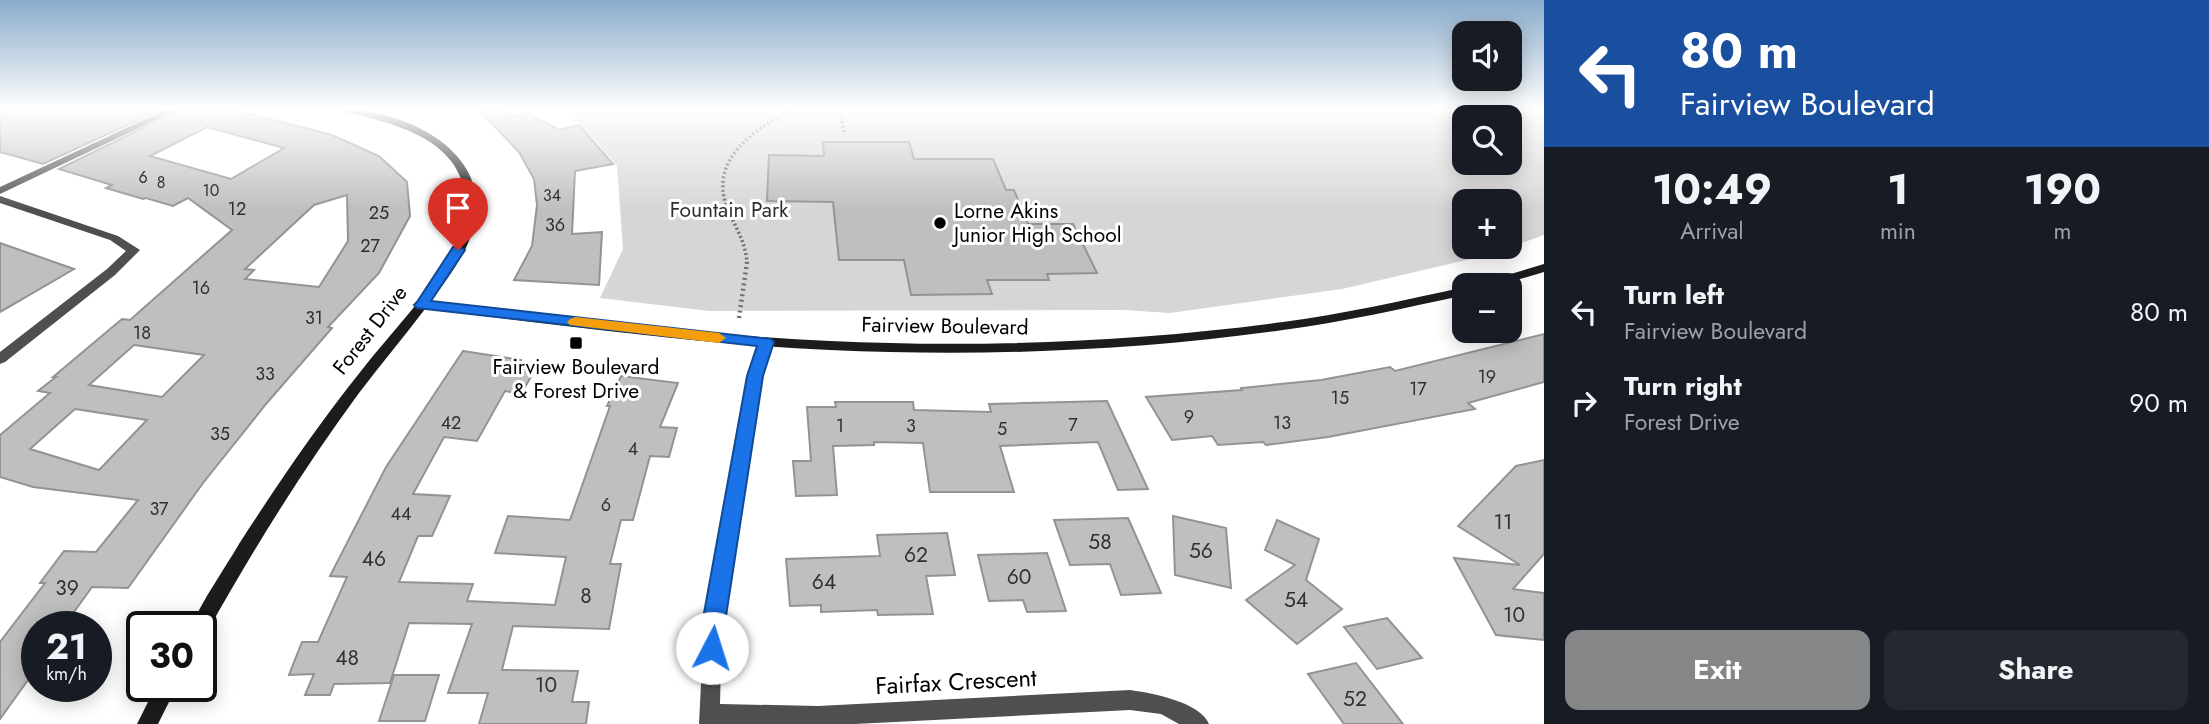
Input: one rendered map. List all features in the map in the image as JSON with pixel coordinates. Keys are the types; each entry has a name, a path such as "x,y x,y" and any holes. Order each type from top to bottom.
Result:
{"street":[{"path":"0,191 102,143"},
{"name":"Forest Drive","path":"209,611 311,449 354,389 422,305 458,250 470,215 469,184 455,159 437,143"},
{"path":"0,200 114,238 134,250 111,272 0,359"},
{"path":"1522,275 1544,268"},
{"name":"Fairview Boulevard","path":"422,305 766,342 928,349 1196,337 1355,315 1452,294"},
{"name":"Fairfax Crescent","path":"766,342 755,376 713,624 709,719 1130,700 1164,705 1199,724"},
{"path":"147,724 159,702"}],"path":[{"path":"739,318 747,277 746,249 724,201 724,175 741,143"}],"green space":[{"name":"Fountain Park","path":"597,143 1452,143 1452,175 1522,175 1522,143 1544,143 1544,235 1522,243 1522,189 1452,189 1452,259 1471,259 1342,289 1170,313 1123,310 709,311 600,298 623,249 617,166"}],"building":[{"path":"0,143 89,143 43,164 0,152"},
{"path":"112,143 176,143 150,156 231,179 284,148 265,143 349,143 379,156 407,182 410,216 379,273 328,327 332,328 266,404 203,483 128,588 92,587 75,611 24,611 64,551 96,552 138,500 33,487 0,477 0,435 50,393 38,391 56,377 53,377 122,319 130,320 232,230 188,198 173,206 106,188 112,185 59,169","holes":["347,195 348,241 319,287 245,279 254,270 245,269 314,205","134,345 204,355 162,397 89,385","75,409 147,420 99,470 30,449"]},
{"path":"510,143 595,143 613,164 575,171 572,234 602,232 599,285 514,280 532,246 537,205 534,179 519,152"},
{"path":"823,143 909,143 914,159 993,159 1006,190 1014,190 1028,224 1073,224 1097,273 1047,274 1049,280 987,280 992,294 911,295 904,260 839,260 833,202 767,201 769,155 824,156"},
{"path":"0,243 74,269 0,312"},
{"path":"1544,334 1544,382 1468,403 1475,409 1328,437 1266,445 1263,442 1218,445 1212,436 1172,440 1146,397 1242,390 1241,388 1321,380 1390,367 1395,371 1508,343 1522,343 1522,339"},
{"path":"463,351 521,360 517,367 535,370 521,394 505,391 477,441 444,437 413,494 450,496 432,536 418,536 399,582 473,584 467,601 555,605 566,557 495,553 508,516 570,520 610,406 607,406 621,376 678,383 660,427 677,428 669,457 650,456 633,520 621,520 610,564 621,564 609,629 513,626 502,670 578,671 572,702 589,702 586,724 479,724 488,693 448,693 472,624 409,623 390,683 334,684 330,695 305,695 314,674 289,675 302,642 318,642 347,577 330,576 386,467"},
{"path":"1107,401 1148,489 1118,490 1098,442 1000,446 1014,492 930,492 923,443 874,442 874,445 833,446 837,495 796,496 793,461 811,461 807,407 836,407 835,402 913,402 914,410 991,412 989,404"},
{"path":"1544,460 1544,554 1513,589 1544,593 1544,640 1496,635 1454,558 1520,565 1458,526 1516,466"},
{"path":"1173,516 1226,528 1231,588 1175,575"},
{"path":"1128,518 1161,593 1121,595 1110,564 1070,565 1054,520"},
{"path":"1277,520 1319,539 1306,580 1342,609 1297,644 1246,600 1295,565 1265,550"},
{"path":"947,533 955,575 926,576 933,614 878,615 877,610 821,612 821,605 790,606 786,559 880,556 877,535"},
{"path":"1047,553 1066,611 1027,612 1023,600 989,601 978,555"},
{"path":"21,614 21,690 0,719 0,642"},
{"path":"1387,618 1422,658 1377,669 1344,627"},
{"path":"1356,663 1403,724 1344,724 1308,674"},
{"path":"394,675 439,675 425,721 379,721"}],"slow traffic":[{"path":"575,322 719,338"}],"place":[{"name":"Lorne Akins Junior High School","path":"940,223"},
{"name":"Fairview Boulevard & Forest Drive","path":"576,343"}],"route":[{"path":"458,250 422,305 766,342 755,376 713,624 712,648"}]}
